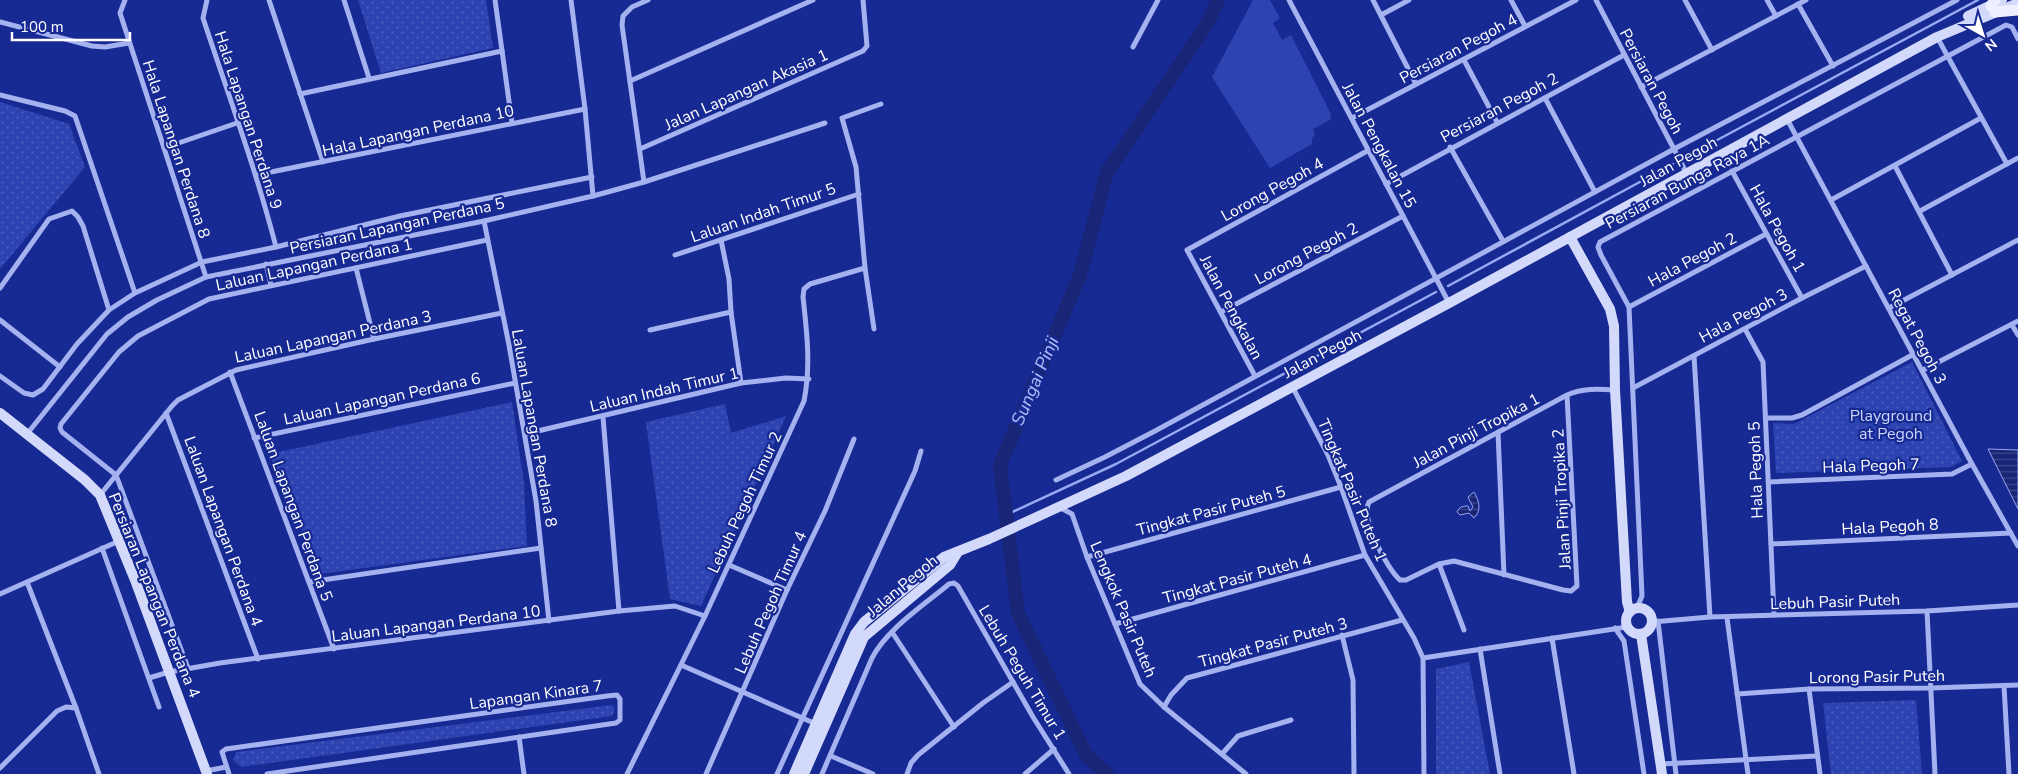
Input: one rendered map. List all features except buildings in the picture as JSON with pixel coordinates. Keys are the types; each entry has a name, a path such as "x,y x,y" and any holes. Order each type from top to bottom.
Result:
{"main road":[{"path":"1993,6 2018,10"}],"street":[{"name":"Hala Lapangan Perdana 8","path":"125,0 120,13 206,277"},
{"name":"Hala Lapangan Perdana 9","path":"207,0 203,18 256,175 276,247"},
{"path":"269,0 323,162"},
{"path":"344,0 369,78"},
{"path":"495,0 512,123"},
{"path":"570,0 585,109 593,196"},
{"path":"644,182 622,25 623,16 632,7 648,0"},
{"path":"630,81 813,0"},
{"name":"Jalan Lapangan Akasia 1","path":"640,150 863,51 867,46 863,0"},
{"path":"1133,47 1158,0"},
{"name":"Jalan Pengkalan 15","path":"1289,0 1449,303"},
{"path":"1373,0 1416,84"},
{"path":"1381,15 1409,0"},
{"path":"1511,0 1525,26"},
{"name":"Persiaran Pegoh 4","path":"1352,118 1576,0"},
{"name":"Persiaran Pegoh","path":"1596,0 1686,174"},
{"path":"1685,0 1712,50"},
{"path":"1767,0 1776,16"},
{"path":"1641,86 1806,0"},
{"name":"Jalan Pegoh","path":"1056,480 1106,457 1674,149 1957,0"},
{"name":"Jalan Pegoh","path":"804,774 864,636 950,565 958,552 1126,476 1449,303 1937,37 1943,29 2002,0"},
{"name":"Jalan Pegoh","path":"1993,6 2018,2"},
{"path":"1798,4 1833,66"},
{"path":"0,22 92,46 105,47 129,43"},
{"name":"Persiaran Bunga Raya 1A","path":"1633,610 1642,596 1629,307 1601,255 1598,247 1600,242 2006,25 2012,27 2018,38"},
{"path":"1937,37 2007,164"},
{"path":"300,94 502,51"},
{"name":"Persiaran Pegoh 2","path":"1386,184 1450,147 1624,55"},
{"path":"1464,60 1497,122"},
{"path":"0,95 65,111 75,116 135,293"},
{"path":"1545,98 1595,192"},
{"path":"874,329 865,268 856,167 842,118 881,104"},
{"name":"Hala Lapangan Perdana 10","path":"256,175 585,109"},
{"path":"1831,200 1981,118"},
{"name":"Regat Pegoh 3","path":"1787,119 2018,546"},
{"path":"164,148 237,123"},
{"name":"Persiaran Lapangan Perdana 5","path":"27,434 107,334 128,317 150,304 206,277 484,221 593,196 644,182 825,123"},
{"path":"1450,147 1503,242"},
{"name":"Lorong Pegoh 4","path":"1187,250 1369,150"},
{"path":"1920,212 2018,158"},
{"path":"1894,166 1952,275"},
{"name":"Hala Pegoh 1","path":"1732,171 1802,298"},
{"path":"0,376 24,393 33,395 43,389 77,344 109,310 135,293 202,262 276,247 400,216 592,176"},
{"name":"Laluan Indah Timur 5","path":"675,255 859,194"},
{"path":"0,288 49,219 72,211 78,217 82,226 109,310"},
{"name":"Lorong Pegoh 2","path":"1221,312 1403,216"},
{"name":"Laluan Lapangan Perdana 8","path":"484,221 516,383 536,501 549,621"},
{"path":"1580,255 1583,238 1591,226"},
{"name":"Hala Pegoh 2","path":"1629,307 1766,234"},
{"path":"1570,236 1610,310 1614,326 1615,390 1627,602 1633,610 1648,612 1655,622 1676,774"},
{"name":"Laluan Lapangan Perdana 1","path":"116,475 60,428 61,424 119,352 138,336 209,299 487,240"},
{"path":"721,240 728,279 741,383"},
{"path":"1889,308 2018,240"},
{"path":"1555,245 1580,255"},
{"name":"Jalan Pengkalan","path":"1187,250 1255,376"},
{"path":"266,264 271,285"},
{"name":"Hala Pegoh 3","path":"1633,388 1866,266"},
{"path":"356,268 374,339"},
{"name":"Lebuh Pegoh Timur 2","path":"627,774 705,616 804,401 809,379 809,355 803,297 804,289 810,284 865,268"},
{"path":"650,330 731,312"},
{"name":"Laluan Lapangan Perdana 3","path":"100,495 178,400 230,372 374,339 502,313"},
{"path":"0,320 60,367"},
{"path":"1923,370 2018,321"},
{"path":"2012,324 2018,335"},
{"name":"Hala Pegoh 5","path":"1745,329 1763,362 1774,615"},
{"path":"1766,418 1792,418 1802,415 1914,354"},
{"path":"1694,356 1710,617"},
{"name":"Laluan Lapangan Perdana 5","path":"230,372 334,649"},
{"name":"Laluan Indah Timur 1","path":"525,434 741,383 786,378 809,379"},
{"name":"Laluan Lapangan Perdana 6","path":"254,438 516,383"},
{"name":"Tingkat Pasir Puteh 1","path":"1292,386 1328,455 1365,555 1414,638 1423,658 1424,774"},
{"name":"Jalan Pinji Tropika 1","path":"1439,564 1406,580 1400,580 1381,555 1368,519 1367,506 1369,502 1567,395 1576,391 1594,388 1615,390"},
{"name":"Jalan Pinji Tropika 2","path":"1504,575 1562,590 1571,591 1577,586 1567,395"},
{"name":"Persiaran Lapangan Perdana 4","path":"0,413 85,480 100,495 119,540 207,772"},
{"name":"Laluan Lapangan Perdana 4","path":"166,413 258,659"},
{"path":"603,417 619,612"},
{"path":"1464,630 1439,564 1454,561 1504,575 1498,432"},
{"name":"Lebuh Pegoh Timur 4","path":"706,774 744,692 787,590 825,511 854,439"},
{"path":"777,774 915,471 921,451"},
{"name":"Hala Pegoh 7","path":"1768,482 1952,474 1972,464"},
{"path":"116,475 188,668"},
{"name":"Tingkat Pasir Puteh 5","path":"1087,557 1341,486"},
{"path":"1056,507 1072,514 1078,498"},
{"name":"Lengkok Pasir Puteh","path":"1072,514 1087,557 1140,684 1164,707 1246,774"},
{"name":"Hala Pegoh 8","path":"1771,544 2011,533"},
{"path":"0,594 119,540"},
{"name":"Persiaran Lapangan Perdana 4","path":"102,548 159,708"},
{"path":"308,582 542,548"},
{"path":"794,774 855,634 864,622 944,557 958,552"},
{"name":"Tingkat Pasir Puteh 4","path":"1115,624 1365,555"},
{"path":"729,564 787,590"},
{"path":"28,582 99,774"},
{"name":"Lebuh Peguh Timur 1","path":"892,632 949,584 954,583 958,586 1069,774"},
{"name":"Lebuh Pasir Puteh","path":"1655,622 1710,617 1927,611 2018,605"},
{"name":"Laluan Lapangan Perdana 10","path":"149,678 188,668 619,612 675,606 705,616"},
{"path":"1633,610 1626,621 1627,627 1633,633 1641,634 1655,622"},
{"path":"1927,611 1935,774"},
{"path":"1727,618 1748,774"},
{"name":"Tingkat Pasir Puteh 3","path":"1164,707 1171,695 1187,678 1402,620"},
{"path":"1423,658 1627,627"},
{"path":"1615,628 1624,641 1644,774"},
{"path":"822,774 872,658 879,646 892,632 954,727"},
{"path":"1641,634 1662,769 1674,762 1817,756"},
{"path":"1342,635 1353,680 1354,774"},
{"path":"1552,638 1574,774"},
{"path":"1480,649 1500,774"},
{"path":"681,665 816,724"},
{"path":"907,774 911,763 918,755 1013,682"},
{"name":"Lorong Pasir Puteh","path":"1737,694 1809,689 2018,685"},
{"path":"2004,686 2009,774"},
{"path":"1809,689 1820,774"},
{"name":"Lapangan Kinara 7","path":"226,767 222,755 222,752 226,750 608,696 617,695 620,699 620,720 616,723 267,774"},
{"path":"816,724 825,718 835,705"},
{"path":"0,768 58,711 66,707 76,708"},
{"path":"1222,754 1238,736 1291,720"},
{"path":"816,724 818,733 816,746"},
{"path":"519,737 524,774"},
{"path":"1025,774 1054,749"},
{"path":"830,756 873,774"},
{"path":"207,772 226,767 230,774"}],"green space":[{"path":"358,0 486,0 493,48 381,73"},
{"path":"1253,0 1270,0 1280,18 1273,23 1282,40 1291,35 1331,114 1330,120 1313,129 1315,134 1312,144 1270,168 1212,77"},
{"path":"0,102 69,124 85,167 0,269"},
{"name":"Playground at Pegoh","path":"1912,362 1962,461 1951,467 1776,473 1773,423 1794,424"},
{"path":"512,402 524,483 527,546 320,574 269,454"},
{"path":"725,404 731,433 786,416 701,606 670,599 646,422"},
{"path":"1469,662 1490,774 1436,774 1436,669"},
{"path":"1916,700 1922,774 1831,774 1823,703"},
{"path":"612,705 615,708 612,716 241,767 233,760 236,752"}],"shaded area":[{"path":"1988,449 2018,450 2018,509"},
{"path":"1474,492 1479,505 1477,515 1474,518 1469,513 1460,515 1457,512 1460,508 1468,506 1470,511 1473,507 1468,497"}],"waterway":[{"name":"Sungai Pinji","path":"1107,774 1086,755 1018,613 1000,465 1080,275 1107,172 1207,24 1218,0"},
{"path":"1693,153 1978,0"},
{"path":"1448,286 1673,164"},
{"path":"1006,515 1116,464 1436,292"}]}
